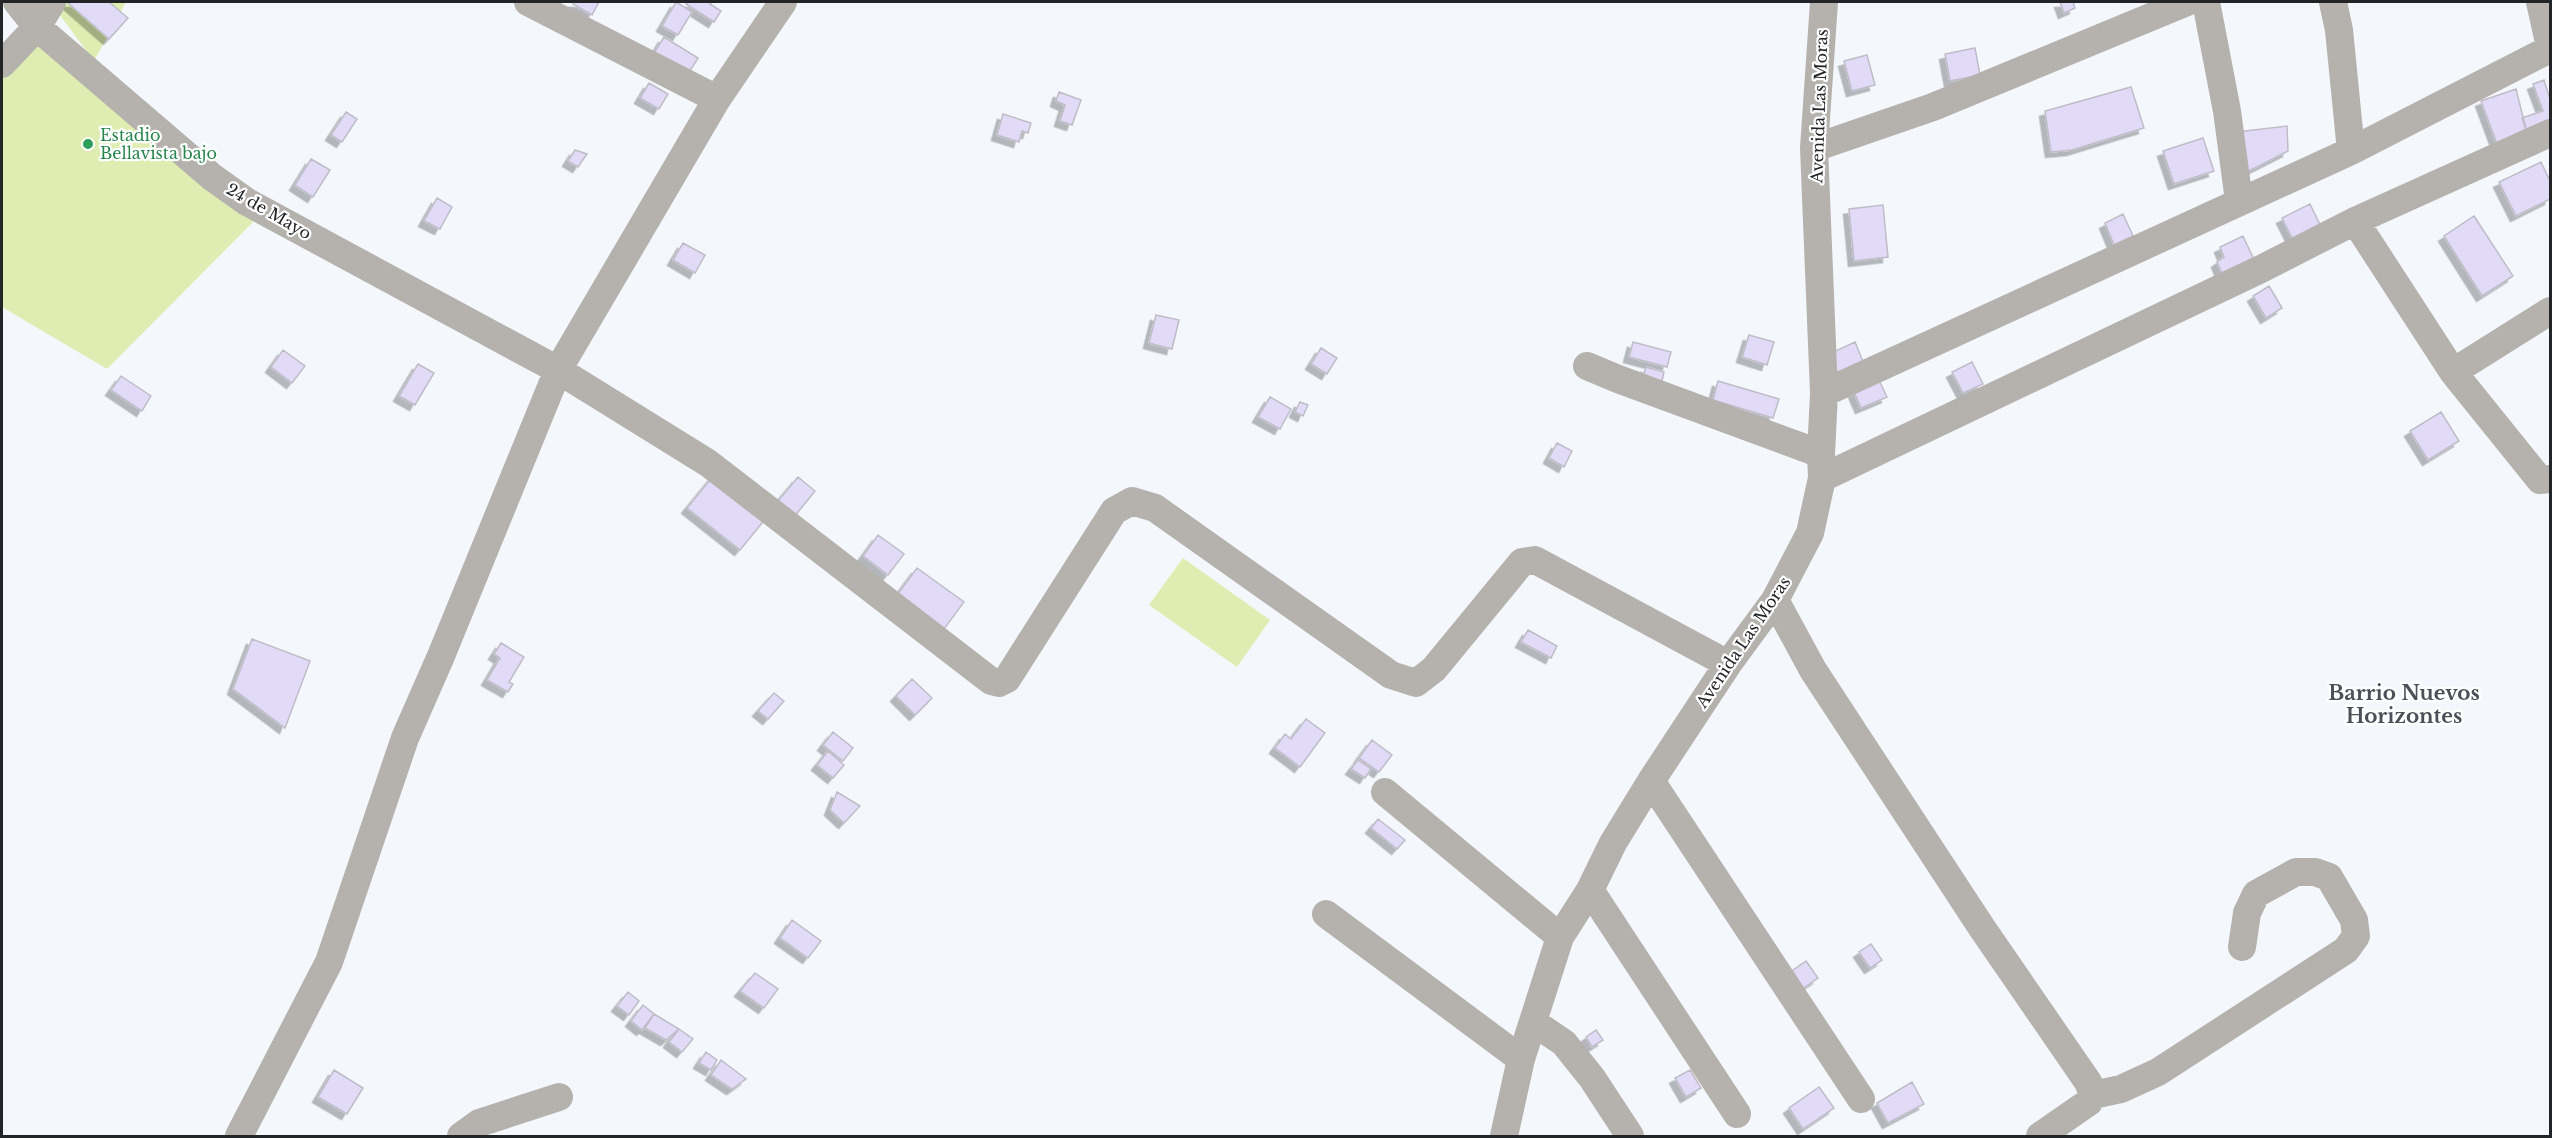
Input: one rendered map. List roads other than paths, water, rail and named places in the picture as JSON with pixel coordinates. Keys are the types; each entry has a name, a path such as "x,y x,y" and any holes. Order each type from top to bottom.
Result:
{"street":[{"name":"24 de Mayo","path":"17,2 37,27 212,177 247,202 558,369 708,463 991,681 999,683 1007,679 1114,511 1132,501 1155,508 1391,675 1416,683 1434,669 1522,562 1535,560 1728,664"},
{"path":"2,64 37,27 52,2"},
{"path":"528,2 717,99"},
{"path":"239,1137 329,962 405,738 441,656 558,369 717,99 783,2"},
{"name":"Avenida Las Moras","path":"1504,1137 1521,1059 1560,937 1590,890 1613,843 1651,781 1728,664 1775,600 1810,533 1821,466 1824,393 1814,148 1824,2"},
{"path":"1814,148 1970,93 2187,2"},
{"path":"2206,2 2227,111 2239,201"},
{"path":"2333,2 2339,30 2351,151"},
{"path":"1824,393 2351,151 2550,48 2540,2"},
{"path":"1587,366 1821,466 2261,269 2355,221 2550,133"},
{"path":"2355,221 2453,372 2540,480 2550,479"},
{"path":"2453,372 2550,311"},
{"path":"1775,600 1813,670 1982,928 2088,1082 2093,1095"},
{"path":"1651,781 1861,1099"},
{"path":"1385,792 1560,937"},
{"path":"2040,1137 2089,1102 2093,1095 2121,1089 2158,1072 2346,950 2356,936 2354,920 2329,877 2315,872 2296,872 2256,894 2247,913 2242,947"},
{"path":"1590,890 1737,1114"},
{"path":"1326,914 1521,1059"},
{"path":"1533,1022 1564,1043 1592,1077 1630,1137"},
{"path":"461,1137 479,1124 558,1097"}],"place":[{"name":"Estadio Bellavista bajo","path":"88,144"}],"district":[{"name":"Barrio Nuevos Horizontes","path":"2404,704"}]}
